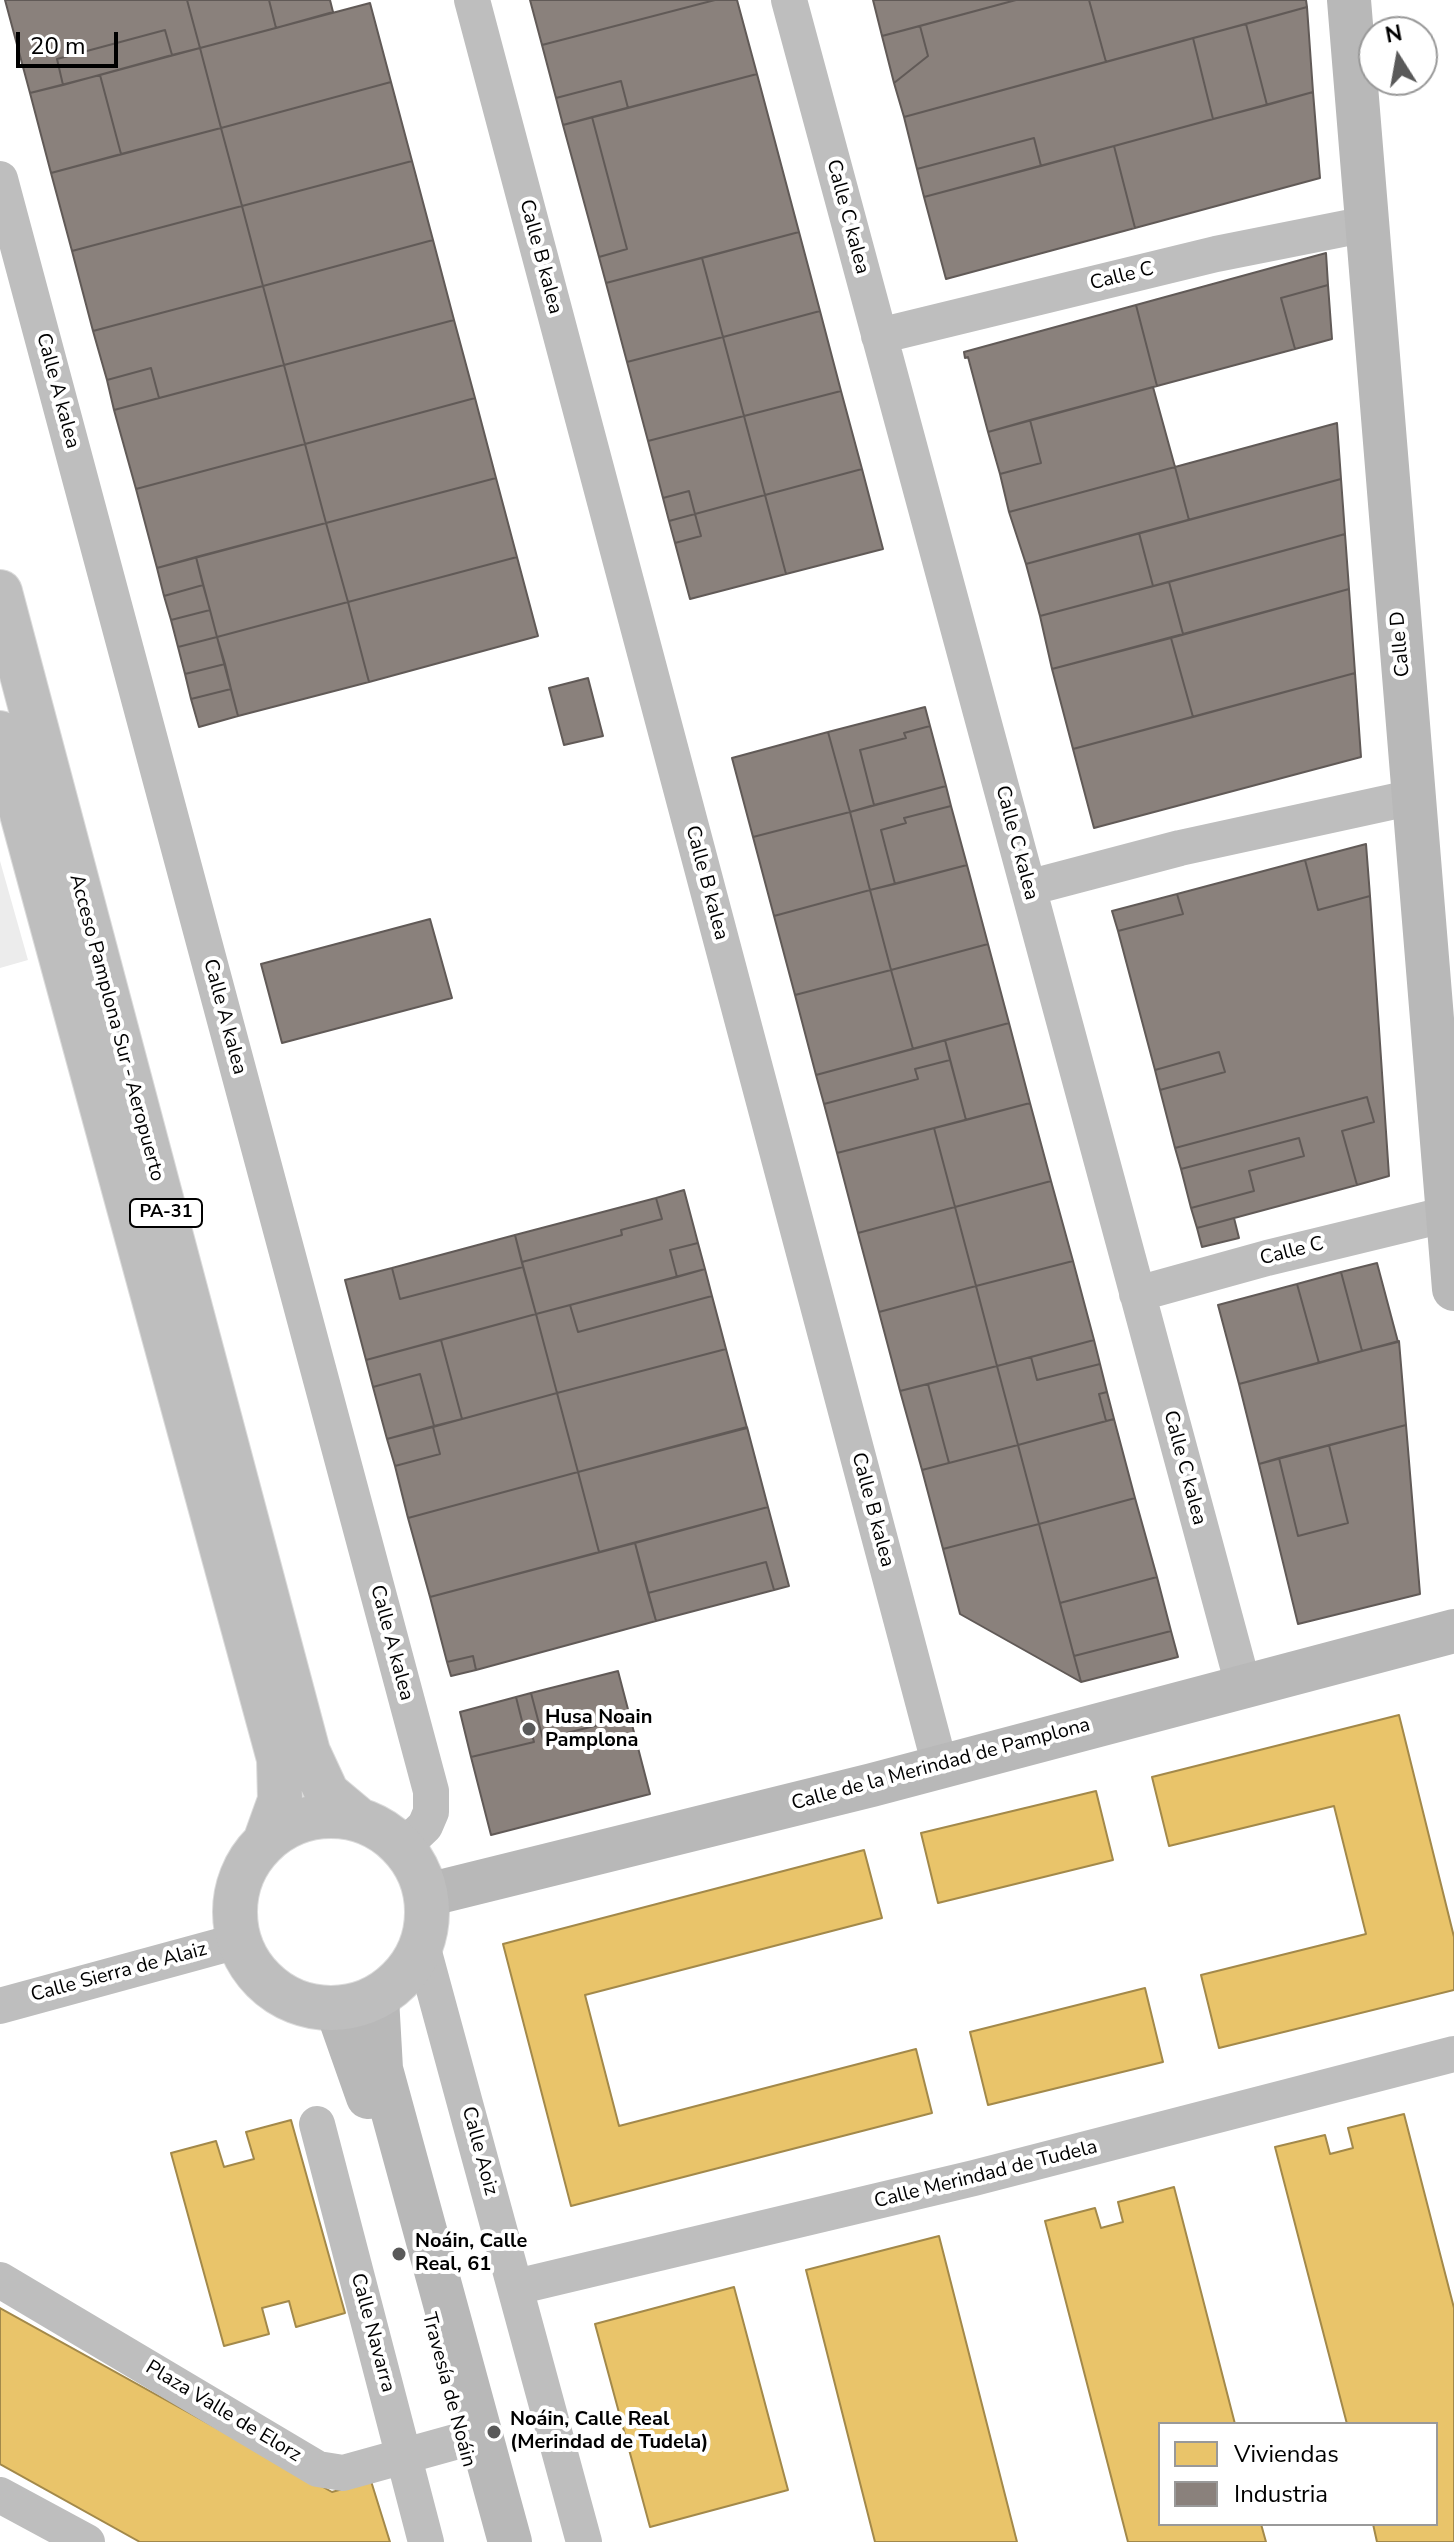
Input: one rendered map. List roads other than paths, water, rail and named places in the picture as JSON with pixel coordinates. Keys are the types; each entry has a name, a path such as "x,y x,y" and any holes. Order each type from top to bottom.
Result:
{"highway":[{"name":"Acceso Pamplona Sur - Aeropuerto","path":"0,592 308,1752 327,1793 358,1819"},
{"name":"Acceso Pamplona Sur - Aeropuerto","path":"0,733 279,1759 280,1800 266,1839"},
{"path":"326,1815 358,1819 383,1830 403,1847 418,1869 427,1895 428,1920 422,1945 412,1966 396,1984 357,2003 305,2005 275,1992 252,1969 238,1941 234,1913 237,1886 248,1861 266,1839 294,1823 326,1815"}],"street":[{"name":"Calle B kalea","path":"472,0 940,1766"},
{"name":"Calle C kalea","path":"789,0 1243,1685"},
{"name":"Calle D","path":"1349,0 1454,1289"},
{"name":"Calle A kalea","path":"0,179 431,1791 431,1812 425,1826 403,1847"},
{"name":"Calle C","path":"879,336 1216,254 1367,224"},
{"path":"1028,888 1180,848 1414,797"},
{"name":"Calle C","path":"1137,1294 1267,1258 1448,1214"},
{"name":"Calle de la Merindad de Pamplona","path":"427,1895 940,1766 1454,1631"},
{"name":"Calle Sierra de Alaiz","path":"0,2006 238,1941"},
{"name":"Calle Aoiz","path":"422,1945 584,2542"},
{"name":"Travesía de Noáin","path":"357,2003 362,2073 489,2542"},
{"name":"Travesía de Noáin","path":"357,2003 381,2069 510,2542"},
{"name":"Calle Merindad de Tudela","path":"516,2287 974,2178 1454,2054"},
{"name":"Calle Navarra","path":"317,2124 426,2542"},
{"name":"Plaza Valle de Elorz","path":"0,2280 318,2469 343,2473 462,2440"},
{"path":"0,2495 87,2542"}],"place":[{"name":"Husa Noain Pamplona","path":"529,1729"},
{"name":"Noáin, Calle Real, 61","path":"399,2254"},
{"name":"Noáin, Calle Real (Merindad de Tudela)","path":"494,2432"}]}
